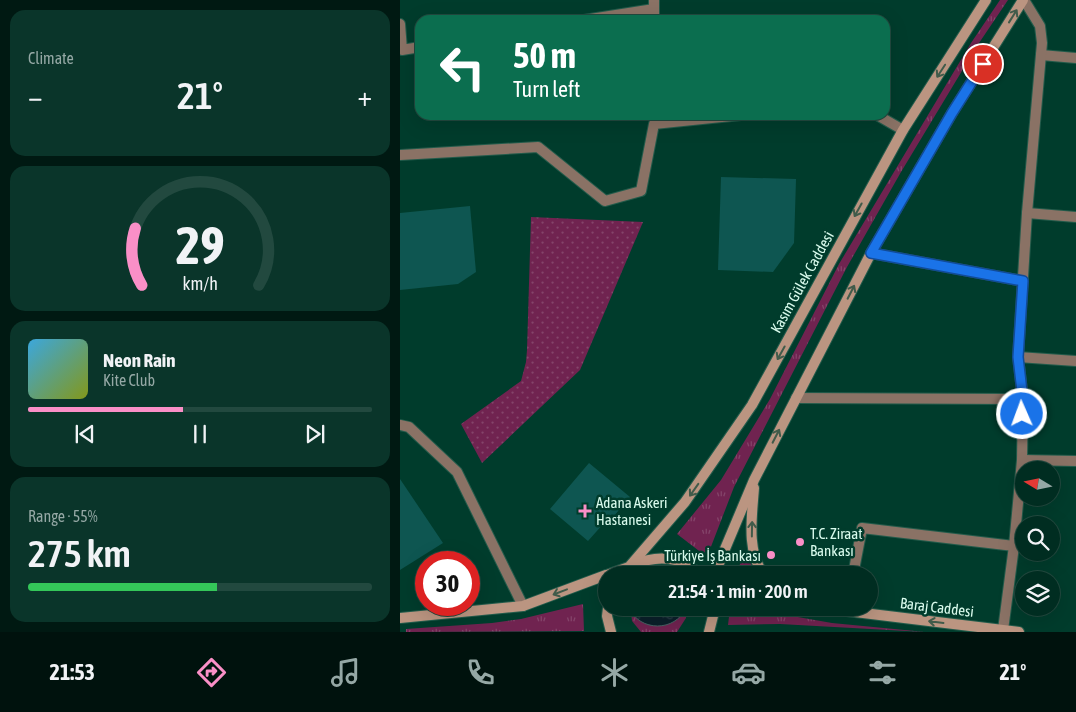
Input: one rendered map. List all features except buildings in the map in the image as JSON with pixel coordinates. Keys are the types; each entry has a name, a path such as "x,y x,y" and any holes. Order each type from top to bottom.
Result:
{"main road":[{"name":"Kasım Gülek Caddesi","path":"629,566 685,502 752,405 903,130 986,0"},
{"path":"718,566 754,480 871,253 952,113 1024,0"},
{"path":"754,480 752,536 758,566"},
{"path":"634,566 646,559 664,557 682,562 687,566"},
{"path":"400,618 523,606 598,578"},
{"name":"Baraj Caddesi","path":"878,613 1019,632"},
{"path":"607,616 611,632"},
{"path":"709,632 713,616"}],"street":[{"path":"1003,630 1014,546 1022,460 1023,400 1018,357 1027,213 1041,55 1040,26 1024,0"},
{"path":"606,15 654,4"},
{"path":"400,24 402,50 415,48"},
{"path":"1041,55 1076,58"},
{"path":"400,155 538,147 605,201 641,191 654,120"},
{"path":"886,120 903,130"},
{"path":"1027,213 1076,218"},
{"path":"871,253 1023,281"},
{"path":"1018,357 1076,361"},
{"path":"796,398 1023,400"},
{"path":"400,425 409,427 458,472 523,606"},
{"path":"1022,460 1076,461"},
{"path":"855,566 862,528 1014,546"}],"green space":[{"path":"1000,0 1008,0 977,46 901,172 847,267 734,487 707,557 677,534 721,480 770,399 839,264 971,43"},
{"path":"531,217 643,222 580,370 482,463 461,424 521,381 527,350"},
{"path":"746,551 752,566 739,566"},
{"path":"583,604 584,631 406,632 406,629 521,619"},
{"path":"632,616 686,616 677,632 641,632 632,621"},
{"path":"729,616 792,616 832,623 925,632 780,624 728,625"}],"water":[{"path":"634,616 681,616 674,622 666,625 649,625 641,622"}],"place":[{"name":"Adana Askeri Hastanesi","path":"585,511"},
{"name":"T.C. Ziraat Bankası","path":"800,542"},
{"name":"Türkiye İş Bankası","path":"771,555"}],"route":[{"path":"983,64 952,113 871,253 1023,281 1018,357 1023,400 1022,414"}]}
